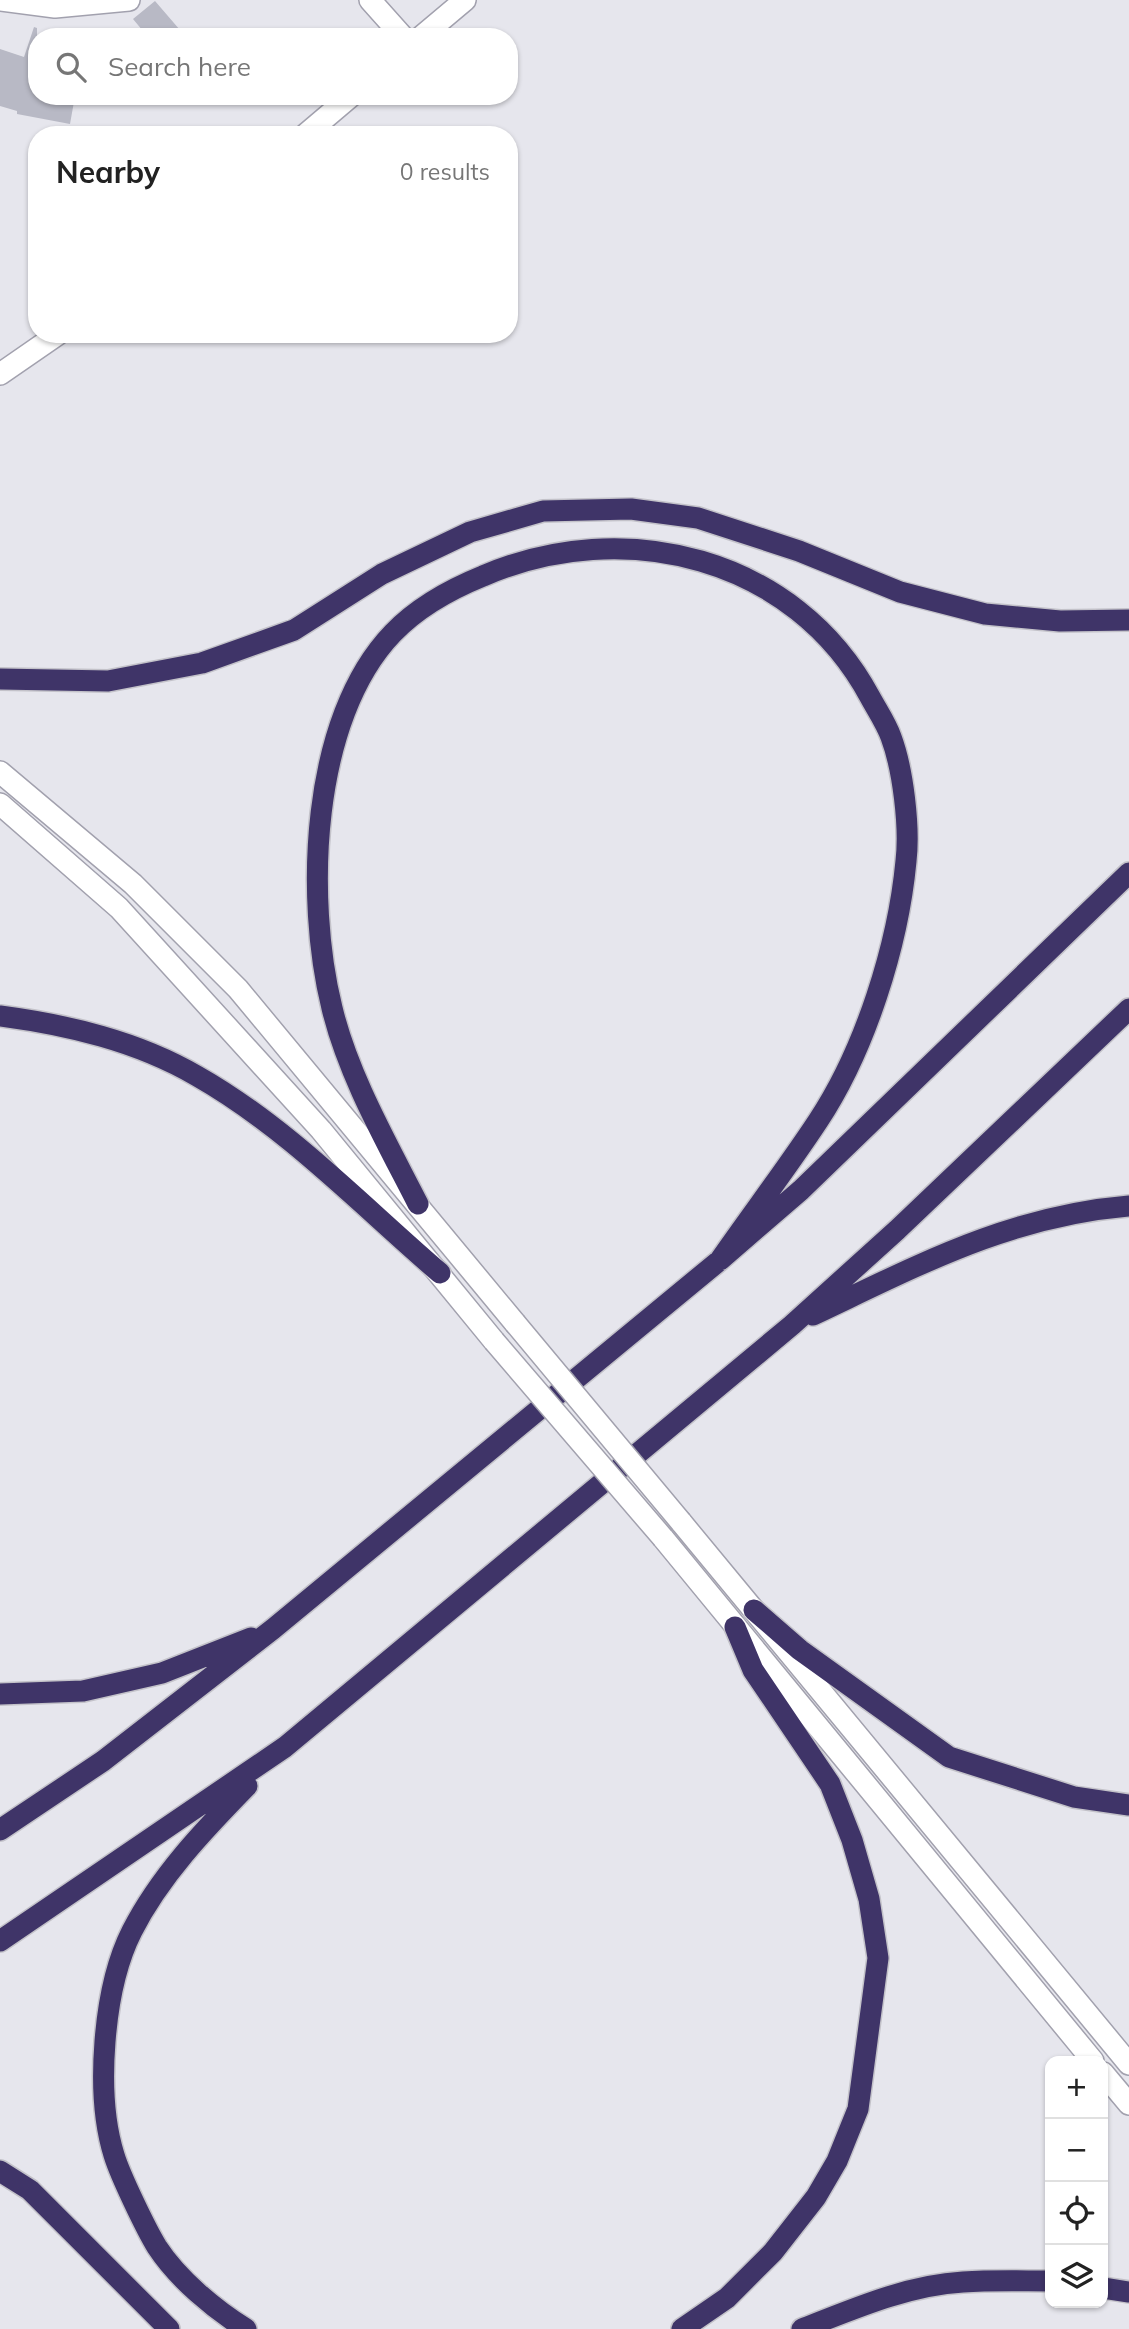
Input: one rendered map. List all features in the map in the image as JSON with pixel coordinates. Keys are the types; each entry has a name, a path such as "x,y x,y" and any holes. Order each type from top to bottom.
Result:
{"highway":[{"path":"0,679 108,681 202,663 294,630 382,574 470,532 543,511 631,509 698,518 799,551 900,592 985,614 1060,621 1129,620"},
{"path":"418,1204 368,1104 332,1012 317,933 317,866 322,797 336,738 362,676 393,633 448,590 511,563 572,548 639,547 705,559 759,586 811,622 856,670 891,737 903,798 907,856 897,919 853,1058 820,1119 720,1259"},
{"path":"0,1830 103,1761 273,1629 802,1190 1129,873"},
{"path":"0,1941 285,1747 792,1325 897,1230 1129,1009"},
{"path":"0,1016 52,1023 130,1045 197,1075 304,1153 440,1273"},
{"path":"792,1325 948,1251 1039,1219 1129,1206"},
{"path":"754,1610 800,1650 949,1757 1074,1797 1129,1804"},
{"path":"682,2329 727,2298 773,2252 816,2197 837,2161 858,2109 878,1958 869,1899 852,1840 830,1784 753,1670 735,1627"},
{"path":"0,1694 83,1691 162,1673 273,1629"},
{"path":"246,2329 214,2309 157,2247 114,2155 103,2075 111,1994 131,1933 167,1873 285,1747"},
{"path":"0,2171 30,2190 169,2329"},
{"path":"802,2329 863,2305 936,2286 961,2282 1045,2281"},
{"path":"1108,2289 1129,2292"}],"street":[{"path":"0,0 55,7 129,0"},
{"path":"370,0 395,28"},
{"path":"432,28 465,0"},
{"path":"316,126 340,105"},
{"path":"0,374 45,343"},
{"path":"0,772 133,884 238,989 1129,2064"},
{"path":"0,804 119,908 321,1130 494,1341 663,1538 1089,2056"},
{"path":"1108,2079 1129,2104"}],"building":[{"path":"155,1 178,28 140,28 133,19"},
{"path":"28,45 28,105 73,105 70,124 17,114 17,111 0,106 0,49 24,57"}]}
